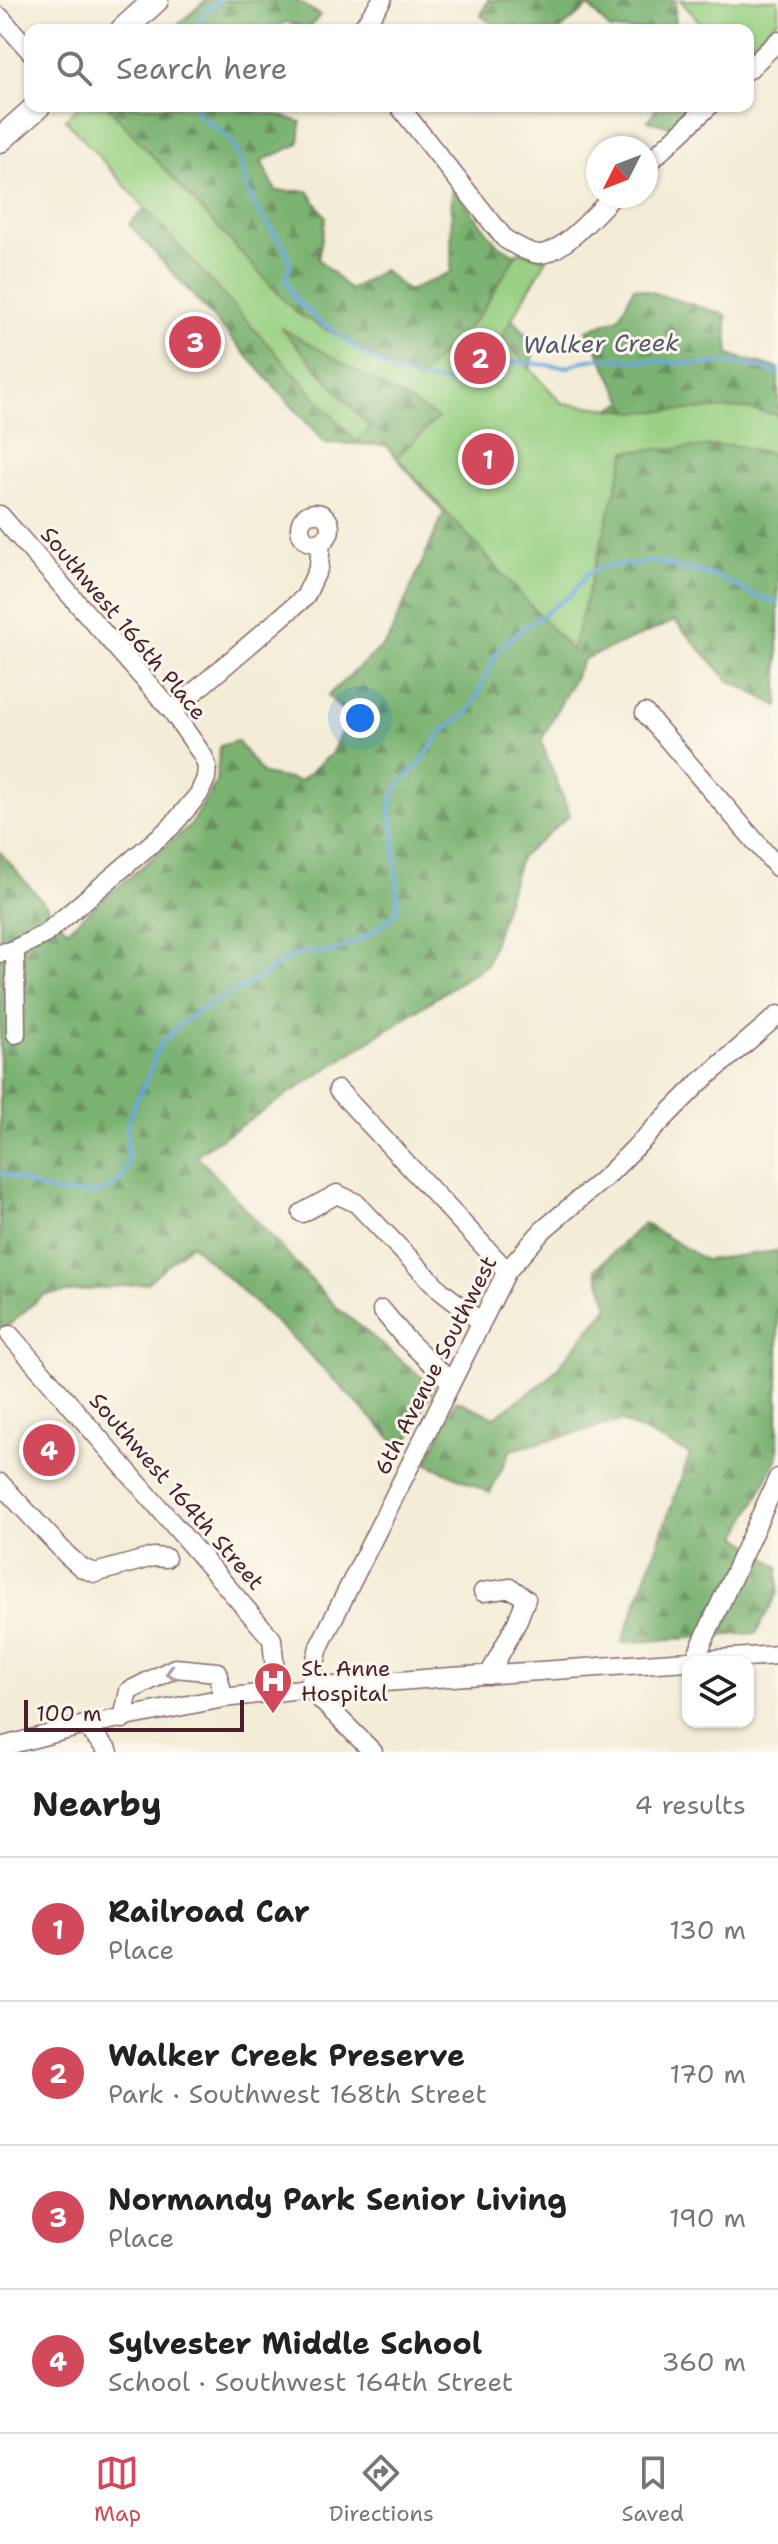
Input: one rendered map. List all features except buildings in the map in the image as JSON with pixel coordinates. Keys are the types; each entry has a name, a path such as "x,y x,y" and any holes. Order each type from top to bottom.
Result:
{"main road":[{"path":"130,24 156,0"},
{"path":"0,140 31,112"}],"street":[{"path":"365,24 382,0"},
{"path":"0,17 24,44"},
{"path":"754,64 778,41"},
{"path":"404,112 505,239 529,252 539,254 557,249 600,208"},
{"path":"658,154 703,112"},
{"name":"Southwest 166th Place","path":"0,515 172,711 207,766 199,794 171,827 45,934 7,951"},
{"path":"172,711 305,597 319,567 321,542"},
{"path":"645,713 778,868"},
{"path":"7,951 16,1034"},
{"name":"6th Avenue Southwest","path":"309,1688 319,1647 507,1271 543,1230 609,1174 699,1083 778,1015"},
{"path":"338,1090 507,1271"},
{"path":"302,1213 337,1194 356,1203 441,1291 481,1322"},
{"path":"382,1310 405,1338 451,1382"},
{"name":"Southwest 164th Street","path":"10,1335 272,1639 277,1692"},
{"path":"696,1656 778,1478"},
{"path":"0,1483 82,1568 95,1573 153,1557 166,1558"},
{"path":"483,1592 511,1588 526,1599 489,1675"},
{"path":"754,1657 778,1655"},
{"path":"0,1747 85,1725 224,1698 309,1688 682,1662"},
{"path":"123,1719 129,1691 175,1668 217,1672 224,1698"},
{"path":"309,1688 373,1752"},
{"path":"85,1725 109,1752"}],"green space":[{"path":"206,0 296,0 320,15 312,24 179,24"},
{"path":"488,0 676,0 674,24 605,24 589,6 567,24 492,24 481,16"},
{"path":"680,0 778,0 778,19 754,41 754,24 702,24"},
{"path":"73,112 112,112 296,313 417,380 479,316 518,252 547,259 501,337 562,403 636,412 742,408 778,415 778,455 732,445 626,451 572,651 397,457 438,418 280,327 370,428 356,442 65,119"},
{"path":"92,112 255,112 278,115 301,122 299,144 261,161 276,191 308,191 326,217 318,259 350,290 383,270 408,291 451,272 452,187 498,245 539,268 506,312 535,343 527,388 579,424 624,402 587,330 619,318 634,287 726,315 729,355 778,368 778,706 728,680 675,621 584,659 541,741 570,815 520,858 487,964 196,1155 336,1307 434,1387 403,1450 298,1343 191,1244 147,1283 43,1295 0,1333 0,852 67,930 191,825 216,781 220,746 237,741 263,774 300,781 331,754 348,717 328,695 387,642 444,513 386,445 325,443 129,224 147,207"},
{"path":"654,112 696,112 678,129 648,121"},
{"path":"644,1223 705,1260 778,1251 778,1456 738,1536 778,1567 778,1593 756,1633 622,1643 690,1454 621,1421 511,1450 490,1493 426,1463 456,1400 495,1417 548,1379 609,1306 596,1269"}],"waterway":[{"name":"Walker Creek","path":"196,24 219,0"},
{"name":"Walker Creek","path":"198,112 230,139 242,162 244,182 255,206 287,251 290,265 286,280 295,299 319,321 396,373 438,382 456,382 482,366 518,362 568,367 603,358 694,364 726,362 778,373"},
{"path":"0,1173 62,1193 95,1193 112,1187 125,1174 127,1130 132,1109 157,1050 172,1032 206,1006 289,958 344,947 369,934 398,911 394,830 390,814 392,798 398,787 441,733 470,710 497,652 513,636 572,594 587,574 603,566 655,562 716,576 759,597 778,602"}],"place":[{"name":"Normandy Park Senior Living","path":"195,342"},
{"name":"Walker Creek Preserve","path":"480,358"},
{"name":"Railroad Car","path":"488,459"},
{"name":"Sylvester Middle School","path":"49,1450"},
{"name":"St. Anne Hospital","path":"273,1715"}]}
